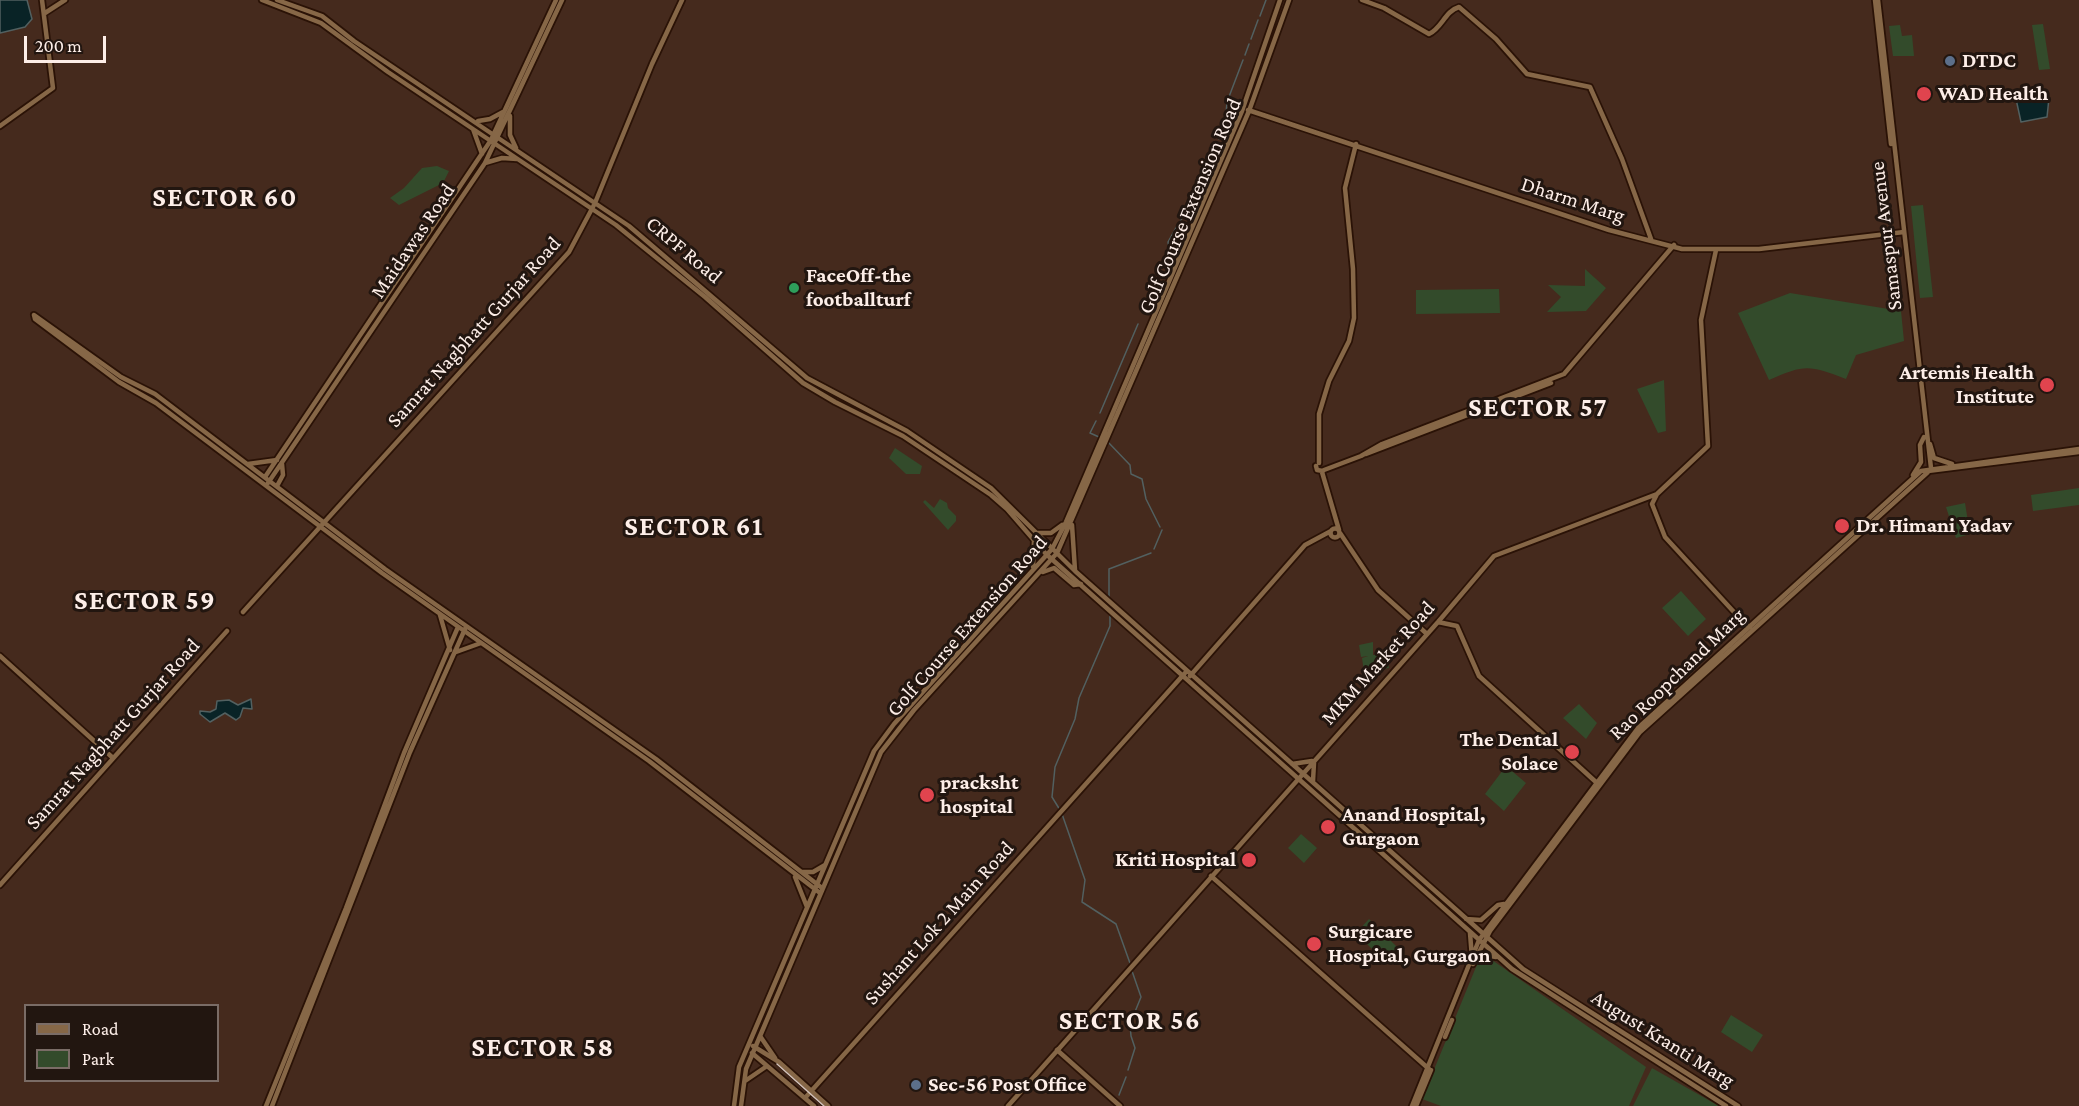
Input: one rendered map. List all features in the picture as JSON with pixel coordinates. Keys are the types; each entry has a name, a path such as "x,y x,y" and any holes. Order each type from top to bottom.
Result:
{"street":[{"path":"0,126 53,88 42,0"},
{"path":"45,13 65,0"},
{"path":"262,0 321,23 421,94 592,209 658,258 775,361 803,382 838,404 903,436 984,490 1006,509 1046,554 1313,782 1466,919 1482,939"},
{"name":"CRPF Road","path":"277,0 322,16 354,41 595,203 667,256 779,356 807,378 907,431 992,488 1057,554 1188,675"},
{"name":"Maidawas Road","path":"261,482 279,462 485,163 556,0"},
{"name":"Maidawas Road","path":"508,109 562,0"},
{"name":"Samrat Nagbhatt Gurjar Road","path":"243,612 569,252 595,203 682,0"},
{"name":"Golf Course Extension Road","path":"741,1106 744,1082 754,1051 818,889 881,752 914,710 1057,554 1099,444 1244,106 1280,0"},
{"name":"Golf Course Extension Road","path":"1086,482 1105,447 1250,109 1289,0"},
{"path":"1362,0 1384,8 1429,34 1451,10 1459,7 1496,39 1527,74 1590,87 1622,159 1651,239"},
{"name":"Samaspur Avenue","path":"1877,0 1930,470"},
{"path":"1258,65 1265,66"},
{"path":"421,94 425,89"},
{"name":"Dharm Marg","path":"1244,106 1609,230 1675,246 1716,250 1777,248 1904,231"},
{"path":"475,121 490,119 508,109 512,141 523,155"},
{"path":"472,127 482,154"},
{"name":"Maidawas Road","path":"268,484 279,462 482,154 493,142"},
{"path":"1355,145 1345,188 1353,269 1354,318 1349,341 1329,381 1319,414 1322,467 1334,512 1335,533 1346,541 1377,587 1428,632"},
{"name":"Dharm Marg","path":"1355,145 1614,229 1675,246 1772,246 1904,231"},
{"path":"485,163 502,158 519,160"},
{"path":"1322,467 1330,467 1366,454 1382,444 1564,374 1675,246"},
{"path":"1716,250 1701,320 1708,447 1657,494 1652,507 1665,537 1750,627 1756,629"},
{"path":"459,625 440,615 323,526 268,484 265,477 154,394 121,377 34,315 34,319 94,365 123,385 156,403 261,482 268,484 277,486 323,526 459,625 656,759 800,871 818,889"},
{"name":"Samaspur Avenue","path":"1921,389 1924,437 1930,470"},
{"path":"838,404 841,398"},
{"path":"1915,477 1921,462 1920,445 1924,437"},
{"path":"1928,442 1934,458 1954,465"},
{"name":"Rao Roopchand Marg","path":"1482,939 1638,729 1915,477 1930,470 1954,465 2079,451"},
{"name":"Rao Roopchand Marg","path":"1930,470 2003,460"},
{"path":"248,464 279,462 283,475 277,486"},
{"name":"Rao Roopchand Marg","path":"1482,939 1504,904 1640,732 1756,629 1915,477"},
{"name":"MKM Market Road","path":"1008,1106 1494,556 1657,494"},
{"path":"1037,533 1051,533 1069,522 1075,571"},
{"name":"Golf Course Extension Road","path":"734,1106 739,1067 746,1049 807,908 818,889 826,864 874,751 883,737 1052,549 1069,522"},
{"name":"Sushant Lok 2 Main Road","path":"805,1098 1061,812 1305,545 1317,538 1335,533"},
{"path":"1032,569 1034,541"},
{"path":"1039,573 1054,568 1071,583 1081,584"},
{"path":"440,615 452,652"},
{"path":"1438,622 1457,626 1476,673 1598,783"},
{"path":"272,1106 407,760 452,652 459,625"},
{"path":"266,1106 346,908 404,753 465,629"},
{"path":"465,629 481,644 654,765 794,875 818,889"},
{"name":"Samrat Nagbhatt Gurjar Road","path":"0,885 227,631"},
{"path":"452,652 481,644"},
{"path":"0,656 113,758"},
{"path":"1188,675 1299,779 1469,931 1482,939"},
{"path":"1292,764 1304,764 1314,760 1313,782"},
{"path":"765,852 769,847"},
{"path":"800,871 813,872 826,864"},
{"path":"794,875 807,908"},
{"path":"1211,876 1429,1070"},
{"path":"1466,919 1481,920 1498,905 1504,904"},
{"path":"1469,931 1474,960"},
{"path":"1414,1106 1482,939"},
{"name":"August Kranti Marg","path":"1482,939 1498,958 1571,1009 1726,1106"},
{"name":"August Kranti Marg","path":"1482,939 1570,1000 1738,1106"},
{"path":"1474,960 1487,955 1498,958"},
{"path":"1566,1005 1570,1000"},
{"path":"1577,1013 1581,1006"},
{"path":"760,1036 779,1062 828,1106"},
{"path":"749,1044 767,1066 814,1106"},
{"path":"746,1049 779,1062"},
{"path":"1057,1050 1120,1106"},
{"path":"1650,1058 1653,1052"},
{"path":"744,1082 767,1066"}],"green space":[{"path":"2043,24 2050,69 2039,70 2032,25"},
{"path":"1900,25 1902,36 1912,35 1914,56 1893,56 1889,26"},
{"path":"437,166 449,171 443,183 399,205 390,198 404,188 422,168"},
{"path":"1923,205 1933,297 1920,298 1911,206"},
{"path":"1585,269 1606,288 1586,311 1547,312 1561,297 1548,285 1585,286"},
{"path":"1499,289 1500,313 1416,314 1416,290"},
{"path":"1790,293 1901,311 1904,341 1856,355 1846,379 1807,368 1791,371 1769,380 1738,313"},
{"path":"1664,380 1666,431 1658,433 1637,389"},
{"path":"895,448 922,466 920,474 906,474 889,458"},
{"path":"2079,488 2079,505 2033,511 2031,495"},
{"path":"940,499 947,503 948,508 956,516 956,521 948,530 923,502 925,500 934,508"},
{"path":"1965,503 1970,534 1956,538 1946,507"},
{"path":"1681,591 1706,619 1688,636 1662,608"},
{"path":"1373,642 1373,655 1386,653 1389,668 1364,672 1362,658 1368,656 1361,657 1359,645"},
{"path":"1579,704 1597,723 1586,739 1563,718"},
{"path":"1506,766 1526,783 1504,811 1485,794"},
{"path":"1301,834 1317,848 1304,863 1288,848"},
{"path":"1369,919 1405,955 1398,960 1383,948 1377,954 1356,933"},
{"path":"1484,958 1492,960 1646,1067 1629,1106 1441,1106 1422,1099 1478,962"},
{"path":"1731,1015 1763,1035 1752,1052 1721,1032"},
{"path":"1652,1068 1719,1106 1633,1106"}],"water":[{"path":"0,0 27,0 32,19 25,27 0,33"},
{"path":"2049,98 2047,117 2021,122 2016,99"},
{"path":"251,699 252,709 243,708 240,717 236,720 225,713 210,722 200,714 200,711 210,712 216,709 217,701 229,700 238,705"}],"waterway":[{"path":"1260,16 1266,0"},
{"path":"1251,39 1258,20"},
{"path":"1245,55 1249,44"},
{"path":"1219,139 1225,126 1227,102 1243,60"},
{"path":"1191,199 1203,175"},
{"path":"1180,222 1189,204"},
{"path":"1169,249 1168,242 1177,226"},
{"path":"1160,270 1164,263"},
{"path":"1100,413 1138,324"},
{"path":"1096,421 1090,433 1099,437"},
{"path":"1108,442 1130,465 1131,474 1142,479 1146,499 1160,527"},
{"path":"1154,549 1162,530"},
{"path":"1109,597 1109,569 1151,553"},
{"path":"1060,810 1052,797 1055,767 1075,719 1079,698 1110,626 1110,616"},
{"path":"1062,814 1085,880 1082,902 1116,924 1131,966"},
{"path":"1128,1070 1135,1048 1130,1024 1141,997 1132,971"},
{"path":"1119,1095 1126,1077"}],"railway":[{"path":"777,1064 824,1106"}],"place":[{"name":"DTDC","path":"1950,61"},
{"name":"WAD Health","path":"1924,94"},
{"name":"FaceOff-the footballturf","path":"794,288"},
{"name":"Artemis Health Institute","path":"2047,385"},
{"name":"Dr. Himani Yadav","path":"1842,526"},
{"name":"The Dental Solace","path":"1572,752"},
{"name":"pracksht hospital","path":"927,795"},
{"name":"Anand Hospital, Gurgaon","path":"1328,827"},
{"name":"Kriti Hospital","path":"1249,860"},
{"name":"Surgicare Hospital, Gurgaon","path":"1314,944"},
{"name":"Sec-56 Post Office","path":"916,1085"}],"district":[{"name":"SECTOR 60","path":"225,198"},
{"name":"SECTOR 57","path":"1538,408"},
{"name":"SECTOR 61","path":"694,527"},
{"name":"SECTOR 59","path":"145,601"},
{"name":"SECTOR 56","path":"1130,1021"},
{"name":"SECTOR 58","path":"543,1048"}]}
